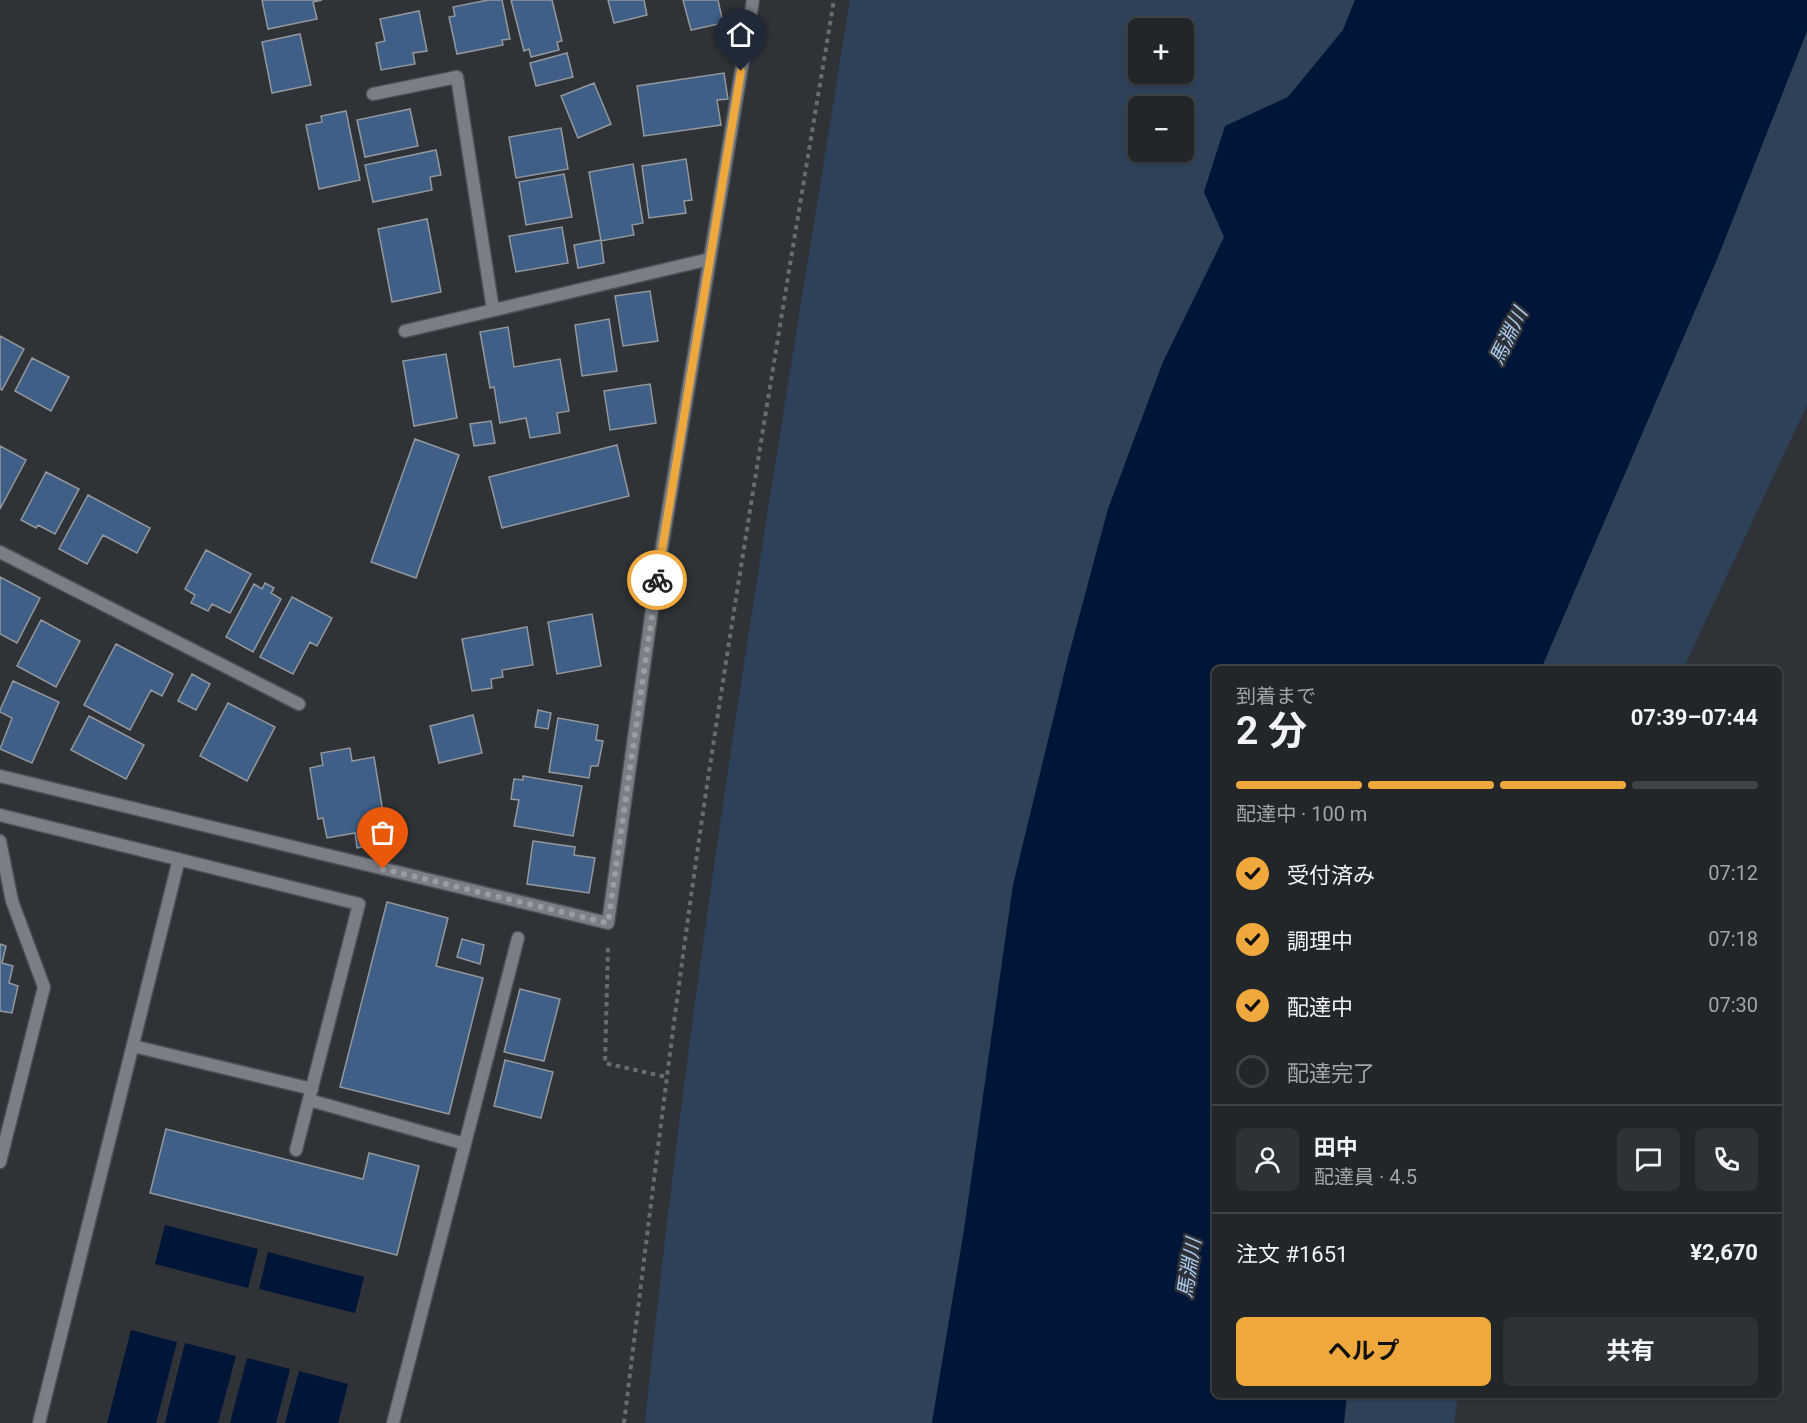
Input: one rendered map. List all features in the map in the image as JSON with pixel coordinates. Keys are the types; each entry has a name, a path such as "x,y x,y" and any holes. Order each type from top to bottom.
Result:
{"street":[{"path":"0,777 608,923 654,595 753,0"},
{"path":"372,94 457,77 493,310"},
{"path":"405,331 710,260"},
{"path":"0,552 299,704"},
{"path":"0,815 359,904 296,1150"},
{"path":"0,841 12,901 44,987 0,1162"},
{"path":"39,1423 179,859"},
{"path":"393,1423 518,938"},
{"path":"133,1046 310,1094 465,1144"}],"path":[{"path":"624,1423 666,1077 714,746 781,315 834,0"},
{"path":"608,923 605,1063 666,1077"}],"shaded area":[{"path":"850,0 1355,0 1343,30 1288,97 1225,127 1204,192 1225,237 1163,362 1108,509 1068,658 1013,885 964,1230 932,1423 645,1423 664,1244 687,1066 764,532"},
{"path":"1807,31 1807,405 1684,666 1542,666 1718,257"},
{"path":"1347,1398 1458,1398 1454,1423 1344,1423"}],"water":[{"name":"馬淵川","path":"1355,0 1807,0 1807,31 1718,257 1542,666 1212,666 1212,1398 1347,1398 1344,1423 932,1423 964,1230 1013,885 1068,658 1108,509 1163,362 1224,237 1204,192 1225,126 1288,97 1343,30"},
{"path":"165,1225 258,1249 248,1288 155,1264"},
{"path":"268,1252 364,1277 355,1313 259,1289"},
{"path":"131,1330 177,1342 156,1423 107,1423"},
{"path":"185,1343 236,1356 218,1423 165,1423"},
{"path":"247,1358 290,1369 276,1423 230,1423"},
{"path":"299,1371 348,1384 338,1423 285,1423"}],"building":[{"path":"262,0 322,0 313,2 317,19 268,29"},
{"path":"488,0 502,0 510,39 502,40 503,45 457,54 449,17 455,16 453,7"},
{"path":"511,0 552,0 562,41 557,42 559,50 531,57 529,49 524,51"},
{"path":"608,0 644,0 647,15 614,23"},
{"path":"683,0 718,0 723,23 691,30"},
{"path":"419,11 427,51 413,53 415,64 381,70 376,43 385,41 380,19"},
{"path":"300,34 311,85 272,93 262,42"},
{"path":"567,53 573,77 536,86 530,63"},
{"path":"724,73 728,99 717,100 721,125 644,136 637,86"},
{"path":"594,83 611,124 578,138 561,96"},
{"path":"410,109 418,146 365,157 357,120"},
{"path":"346,111 360,180 319,189 306,125 322,122 321,116"},
{"path":"561,128 568,169 516,178 509,137"},
{"path":"436,150 441,175 430,177 432,190 373,202 365,165"},
{"path":"686,159 692,200 684,201 686,213 649,218 642,166"},
{"path":"633,164 643,223 632,225 634,235 601,241 589,172"},
{"path":"564,174 572,217 526,225 519,182"},
{"path":"427,219 441,292 392,302 378,229"},
{"path":"562,227 568,263 516,272 509,236"},
{"path":"601,240 604,263 578,268 574,245"},
{"path":"650,291 658,341 623,346 615,296"},
{"path":"609,319 617,371 582,376 575,325"},
{"path":"508,327 514,367 560,359 569,411 557,413 560,433 530,438 526,418 500,423 494,387 490,388 480,332"},
{"path":"0,336 24,349 2,390 0,389"},
{"path":"446,354 457,418 414,426 403,361"},
{"path":"32,358 69,377 51,411 15,391"},
{"path":"650,384 656,423 610,430 604,391"},
{"path":"491,421 495,443 474,446 470,424"},
{"path":"415,439 459,455 416,578 371,562"},
{"path":"617,445 629,496 502,528 489,477"},
{"path":"0,446 26,460 0,509"},
{"path":"46,472 79,489 55,534 38,525 36,528 21,520"},
{"path":"88,495 150,528 137,553 103,535 87,564 59,549"},
{"path":"206,550 251,574 230,613 212,604 208,611 191,603 195,595 185,589"},
{"path":"0,577 40,598 17,643 0,634"},
{"path":"265,583 274,588 271,593 281,599 253,652 226,637 254,584 262,589"},
{"path":"292,597 332,618 317,646 310,642 293,674 260,657"},
{"path":"592,614 601,666 557,674 548,622"},
{"path":"41,620 80,641 56,687 17,666"},
{"path":"527,627 533,665 502,670 503,677 491,679 492,688 472,691 462,639"},
{"path":"116,644 173,674 162,696 151,690 130,730 84,705"},
{"path":"192,674 210,684 196,710 178,701"},
{"path":"13,681 59,702 32,763 0,749 12,718 0,710"},
{"path":"228,703 275,727 247,781 200,756"},
{"path":"538,710 551,713 548,729 535,727"},
{"path":"473,715 482,753 439,763 430,726"},
{"path":"89,716 144,745 126,779 71,750"},
{"path":"558,718 598,725 596,740 603,741 598,766 591,766 589,778 549,772"},
{"path":"350,748 352,761 374,757 388,843 357,848 355,833 327,838 323,818 318,819 310,768 323,765 321,753"},
{"path":"523,776 582,786 573,836 514,826 519,800 511,799 514,779 523,780"},
{"path":"533,841 575,847 574,855 595,858 589,893 527,884"},
{"path":"387,902 448,918 436,966 483,978 449,1114 340,1087"},
{"path":"462,939 484,945 480,964 457,957"},
{"path":"0,944 6,946 2,963 13,966 9,983 18,986 12,1013 0,1011"},
{"path":"520,989 560,999 544,1061 504,1052"},
{"path":"505,1060 553,1072 541,1118 494,1106"},
{"path":"166,1129 363,1179 369,1153 419,1166 397,1255 150,1193"}],"way so far":[{"path":"383,869 608,923 657,580"}],"route":[{"path":"657,580 741,71"}]}
